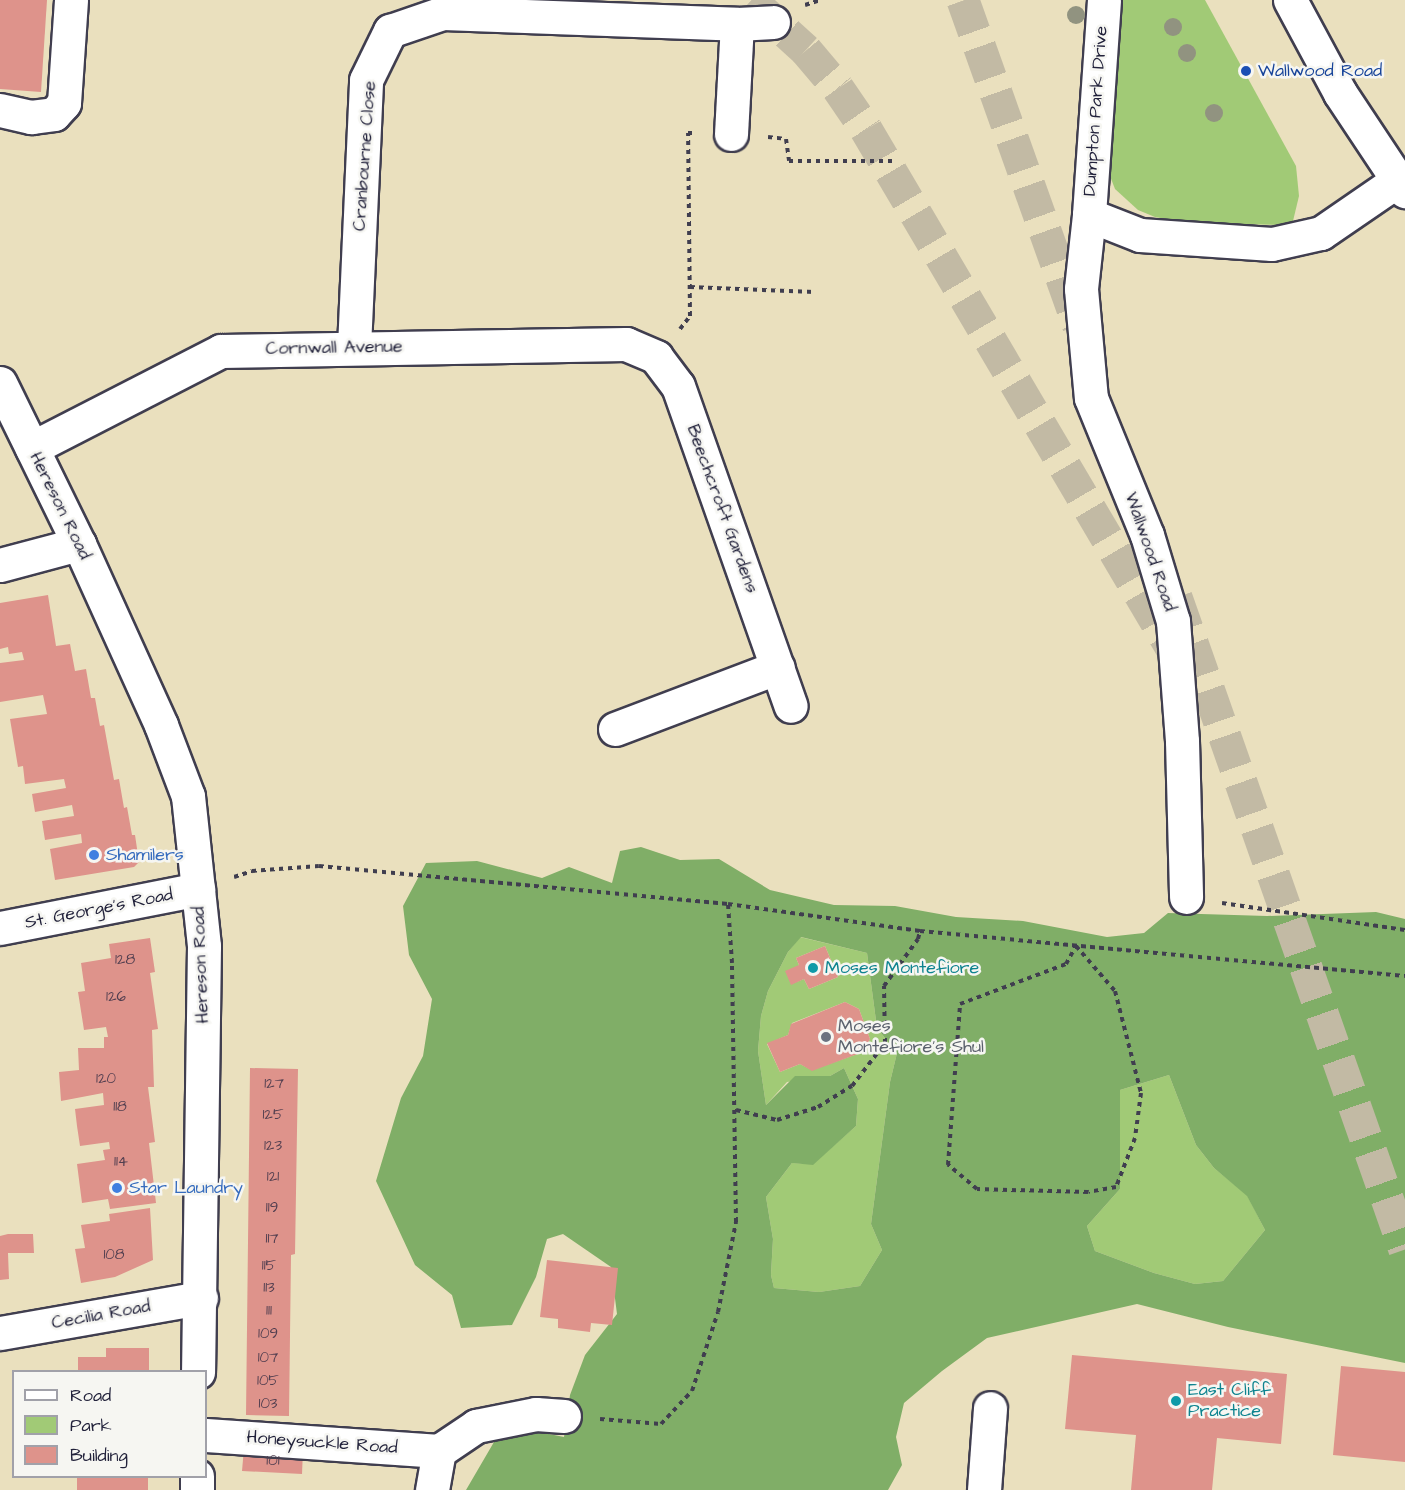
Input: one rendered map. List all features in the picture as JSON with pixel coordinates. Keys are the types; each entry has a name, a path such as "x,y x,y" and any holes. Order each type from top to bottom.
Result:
{"street":[{"path":"0,110 31,117 54,114 64,103 70,0"},
{"name":"Dumpton Park Drive","path":"1104,0 1089,215 1140,235 1272,244 1321,233 1401,185 1340,93 1290,0"},
{"name":"Cranbourne Close","path":"354,347 366,80 390,31 443,13 737,24 772,22"},
{"path":"731,134 737,24"},
{"name":"Wallwood Road","path":"1089,215 1081,289 1091,398 1147,535 1173,621 1182,741 1186,897"},
{"name":"Cornwall Avenue","path":"32,448 221,351 626,344 656,357"},
{"name":"Beechcroft Gardens","path":"656,357 678,386 791,706"},
{"name":"Hereson Road","path":"0,383 79,544 161,725 188,796 204,946 201,1298 198,1370"},
{"path":"0,565 79,544"},
{"path":"615,729 778,667"},
{"name":"St. George's Road","path":"0,928 198,889"},
{"name":"Cecilia Road","path":"0,1333 201,1298"},
{"path":"984,1490 990,1408"},
{"path":"432,1490 440,1451 476,1426 536,1414 564,1416"},
{"name":"Honeysuckle Road","path":"207,1435 440,1451"}],"path":[{"path":"656,357 690,316 688,133 786,139 789,161 896,161"},
{"path":"690,287 815,292"},
{"path":"198,889 252,871 318,866 728,904 920,931 1405,976"},
{"path":"1186,897 1405,930"},
{"path":"564,1416 661,1424 692,1390 718,1312 736,1222 736,1110 728,904"},
{"path":"736,1110 777,1120 818,1107 852,1086 885,1042 884,986 918,939 920,931"},
{"path":"1076,946 1115,991 1141,1093 1135,1138 1116,1187 1088,1192 976,1189 948,1165 960,1004 1065,964 1076,946"}],"green space":[{"path":"1121,0 1205,0 1296,166 1299,196 1293,221 1283,225 1187,223 1155,217 1138,210 1115,189 1103,158 1112,57"},
{"path":"641,847 680,860 719,859 770,890 834,905 895,906 956,917 1023,921 1107,937 1144,933 1168,913 1267,916 1376,912 1405,919 1405,1363 1228,1327 1137,1304 987,1338 942,1371 904,1403 896,1437 902,1465 888,1490 466,1490 494,1442 524,1429 564,1437 570,1395 585,1355 617,1314 611,1267 563,1234 547,1239 536,1277 512,1325 461,1328 452,1295 415,1265 376,1181 401,1098 423,1056 432,999 409,955 403,906 426,863 477,861 542,878 569,867 612,883 620,851","holes":["801,937 867,953 877,1028 897,1053 890,1082 871,1224 882,1250 860,1286 819,1292 774,1288 771,1275 773,1239 766,1197 792,1163 813,1165 856,1126 858,1099 844,1068 830,1076 795,1076 766,1105 758,1051 761,1016 768,991 788,952","1169,1075 1196,1145 1214,1168 1247,1196 1265,1230 1223,1281 1195,1284 1154,1273 1095,1251 1087,1226 1120,1189 1120,1090"]},
{"path":"800,937 867,953 877,1028 897,1053 890,1082 871,1224 882,1250 860,1286 819,1292 774,1288 771,1275 773,1239 766,1197 792,1163 813,1164 856,1126 858,1099 844,1068 830,1076 787,1082 766,1105 758,1051 761,1016 768,991 788,952","holes":["825,946 838,977 809,989 804,979 791,984 799,965 796,958","845,1002 859,1009 870,1039 863,1052 812,1070 800,1064 780,1072 767,1044 788,1035 792,1023"]},
{"path":"1169,1075 1196,1145 1214,1168 1247,1195 1265,1230 1223,1281 1195,1284 1154,1273 1095,1251 1087,1226 1120,1189 1120,1090"}],"building":[{"path":"0,0 47,0 41,92 0,89"},
{"path":"48,595 56,646 70,644 75,671 86,669 91,698 95,698 100,726 104,725 114,780 119,779 124,808 127,807 132,835 135,835 139,862 134,867 55,880 50,849 82,843 81,834 45,840 42,821 74,816 72,805 35,812 32,794 66,788 64,779 25,784 23,766 18,767 10,719 47,714 43,695 0,702 0,663 24,660 22,652 9,654 8,647 0,649 0,603"},
{"path":"150,938 155,972 150,973 158,1029 152,1030 154,1087 148,1087 155,1142 149,1143 156,1203 110,1209 108,1199 82,1203 77,1164 105,1160 103,1150 110,1149 109,1142 80,1146 77,1126 75,1109 104,1105 103,1093 61,1101 59,1072 79,1070 78,1048 104,1048 104,1037 108,1037 106,1027 84,1030 78,992 85,991 81,963 111,958 109,944"},
{"name":"Moses Montefiore","path":"825,946 838,977 809,989 804,979 791,985 785,971 799,965 796,958"},
{"name":"Moses Montefiore's Shul","path":"845,1002 859,1009 870,1039 863,1052 812,1071 800,1064 780,1072 767,1043 788,1035 791,1024"},
{"path":"250,1068 298,1069 295,1254 291,1255 289,1416 246,1415"},
{"path":"150,1208 153,1260 115,1277 81,1283 75,1249 85,1248 81,1225 110,1221 109,1214"},
{"path":"33,1234 34,1253 8,1253 9,1279 0,1280 0,1236"},
{"path":"547,1260 618,1268 612,1325 591,1323 590,1332 558,1328 558,1319 540,1317"},
{"path":"106,1348 149,1348 149,1370 78,1370 78,1357 106,1357"},
{"name":"East Cliff Practice","path":"1072,1355 1287,1374 1281,1444 1217,1438 1212,1490 1131,1490 1136,1435 1065,1429"},
{"path":"1341,1366 1405,1372 1405,1462 1333,1455"},
{"path":"244,1448 303,1450 302,1474 242,1471"},
{"path":"77,1478 148,1478 148,1490 77,1490"}],"tunnel":[{"path":"751,0 806,50 838,88 866,129 1179,660"},
{"path":"963,0 1079,325"},
{"path":"1176,597 1405,1249"}],"place":[{"name":"Wallwood Road","path":"1246,71"},
{"name":"Shamilers","path":"94,855"},
{"name":"Moses Montefiore","path":"813,968"},
{"name":"Moses Montefiore's Shul","path":"826,1037"},
{"name":"Star Laundry","path":"117,1188"},
{"name":"East Cliff Practice","path":"1176,1401"}]}
